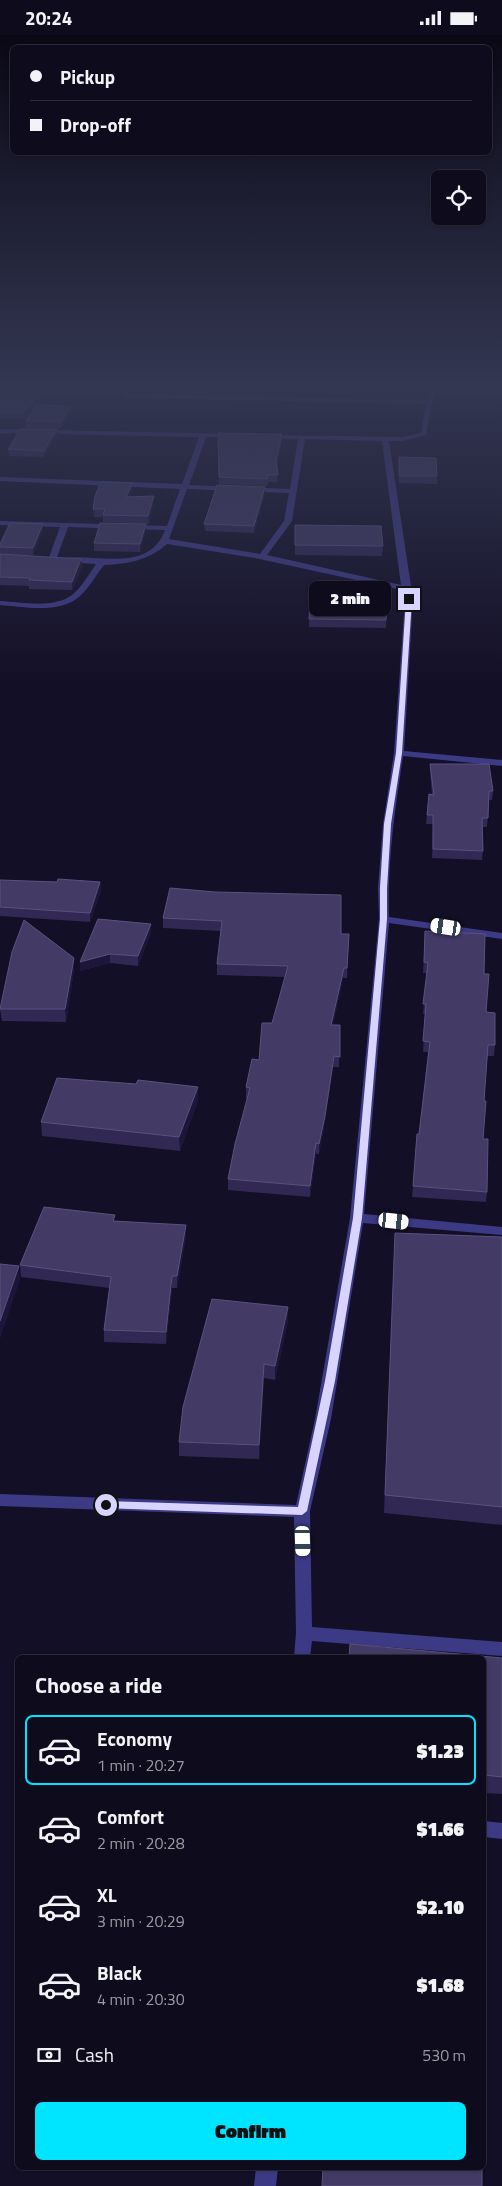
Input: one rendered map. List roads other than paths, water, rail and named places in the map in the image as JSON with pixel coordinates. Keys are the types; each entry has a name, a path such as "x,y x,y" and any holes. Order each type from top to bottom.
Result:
{"street":[{"path":"101,483 293,491"},
{"path":"65,525 48,560 127,561 146,556 158,549 165,541 185,483"},
{"path":"263,556 288,521 294,483"},
{"path":"302,1655 304,1633 302,1511 328,1391 357,1218 384,919 383,888 388,824 399,753 409,606 391,483"},
{"path":"0,523 169,528"},
{"path":"165,541 202,545 263,556 406,588"},
{"path":"0,603 36,605 63,601 76,596 102,562"},
{"path":"399,753 502,763"},
{"path":"384,919 502,936"},
{"path":"357,1218 502,1231"},
{"path":"0,1500 233,1510 302,1511"},
{"path":"304,1633 502,1649"},
{"path":"486,1829 502,1831"},
{"path":"265,2186 267,2170"}]}
